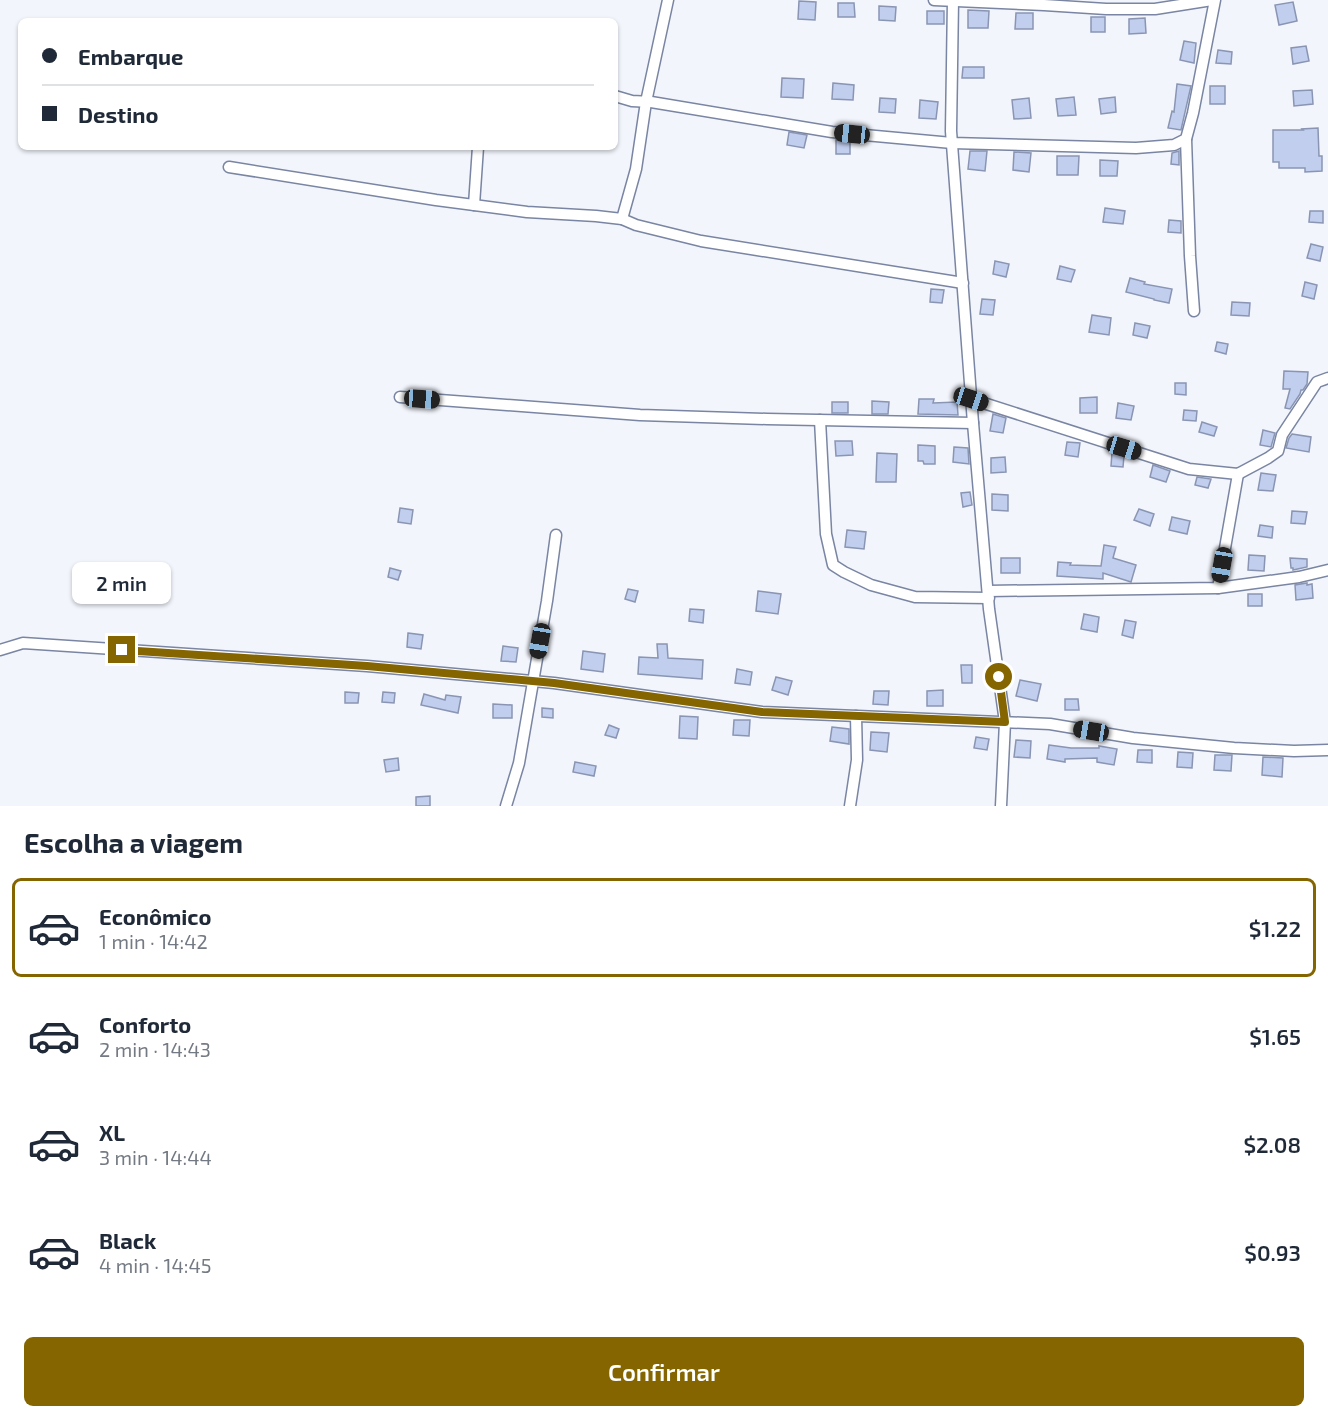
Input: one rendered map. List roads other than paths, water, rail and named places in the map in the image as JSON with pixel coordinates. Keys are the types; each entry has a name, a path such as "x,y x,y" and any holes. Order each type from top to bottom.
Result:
{"street":[{"path":"622,219 636,169 646,102 668,0"},
{"path":"934,0 1106,9 1155,9 1214,0 1186,139 1194,311"},
{"path":"953,1 952,143 988,594 1005,722 1001,806"},
{"path":"618,97 832,132 952,143 1136,148 1174,145 1186,139"},
{"path":"474,205 477,150"},
{"path":"229,167 474,205 527,212 622,219 636,225 700,241 963,283"},
{"path":"971,399 1189,469 1238,474 1278,451 1282,435 1317,382 1328,378"},
{"path":"400,397 640,415 973,423"},
{"path":"820,420 825,534 833,565 844,573 871,585 915,597 1218,588 1299,577 1328,570"},
{"path":"1218,588 1238,474"},
{"path":"506,806 519,763 556,535"},
{"path":"0,650 23,643 355,665 534,681 762,712 1050,724 1132,738 1234,748 1328,750"},
{"path":"850,806 857,760 856,716"}]}
